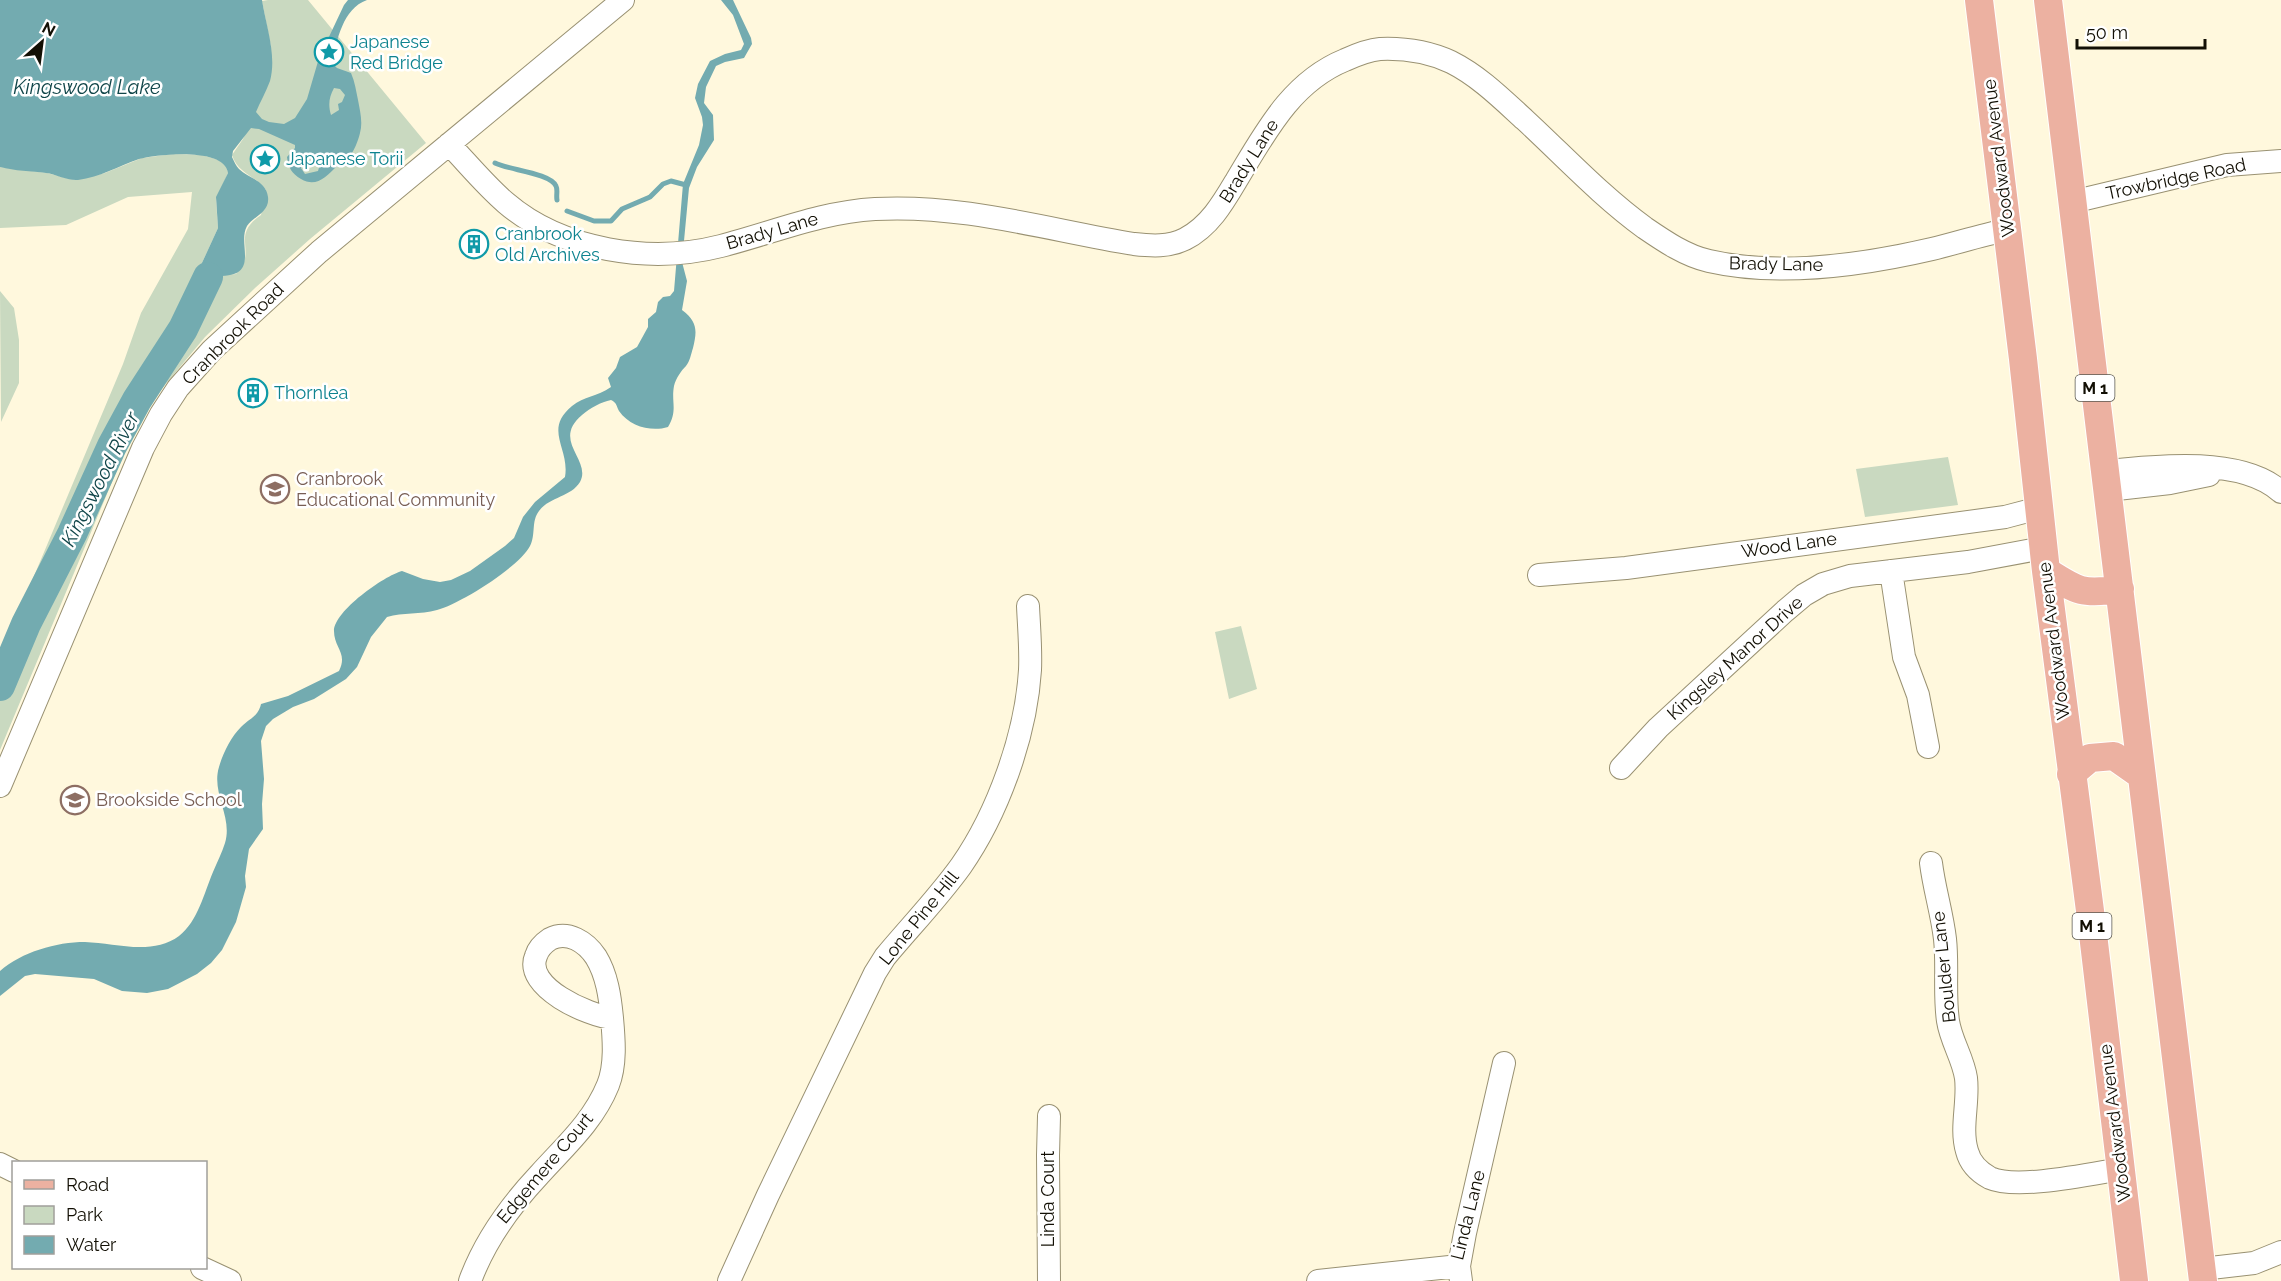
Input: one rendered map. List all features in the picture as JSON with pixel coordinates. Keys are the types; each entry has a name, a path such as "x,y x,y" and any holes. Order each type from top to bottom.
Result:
{"main road":[{"name":"Woodward Avenue","path":"1979,0 2044,560 2093,934 2134,1281"},
{"name":"M 1","path":"2048,0 2202,1275"},
{"path":"2044,560 2079,591 2093,593 2120,589"},
{"path":"2071,774 2090,758 2114,756 2141,775"}],"street":[{"name":"Cranbrook Road","path":"0,786 143,448 172,397 198,364 324,247 623,0"},
{"name":"Brady Lane","path":"449,144 506,203 533,221 559,235 585,243 638,253 682,252 719,247 819,217 896,208 965,213 1134,244 1170,245 1194,234 1209,221 1221,206 1270,125 1300,87 1330,66 1379,49 1425,52 1473,75 1513,108 1594,186 1627,214 1673,246 1707,261 1750,267 1823,267 1932,249 2007,230"},
{"name":"Trowbridge Road","path":"2072,202 2228,165 2281,161"},
{"path":"2107,481 2170,483 2228,471 2254,475 2281,492"},
{"name":"Wood Lane","path":"1539,575 1626,568 2005,516 2039,508"},
{"name":"Kingsley Manor Drive","path":"1621,768 1658,728 1804,595 1823,584 1850,576 1968,562 2044,560"},
{"path":"1891,571 1904,657 1918,695 1928,747"},
{"name":"Lone Pine Hill","path":"729,1281 783,1162 875,973 891,950 960,867 989,818 1017,744 1027,694 1030,654 1028,606"},
{"name":"Boulder Lane","path":"1931,863 1945,939 1948,1022 1965,1076 1967,1093 1965,1138 1972,1162 1979,1171 1991,1178 2021,1183 2121,1170"},
{"name":"Edgemere Court","path":"470,1281 480,1256 502,1218 581,1130 601,1098 612,1070 614,1035 612,1018"},
{"name":"Linda Lane","path":"1318,1281 1460,1274 1479,1167 1504,1063"},
{"name":"Linda Court","path":"1049,1116 1049,1281"},
{"path":"2202,1275 2254,1263 2281,1252"},
{"path":"204,1269 230,1281"}],"green space":[{"path":"308,0 426,143 310,239 255,288 205,337 140,415 0,750 0,657 123,364 141,313 188,229 192,192 128,197 66,225 0,228 0,167 47,173 74,180 105,173 142,158 173,154 202,155 219,160 227,166 228,173 216,200 218,228 201,265 208,277 236,274 245,258 247,230 261,215 266,190 238,166 232,155 243,139 270,79 271,47 262,1"},
{"path":"0,291 14,308 19,340 19,383 1,422"},
{"path":"1948,457 1958,505 1865,517 1856,469"},
{"path":"1241,626 1257,689 1229,699 1215,632"}],"water":[{"name":"Kingswood Lake","path":"0,0 262,0 272,51 272,71 256,112 262,119 269,122 284,124 295,118 307,99 319,58 344,5 348,0 367,0 352,10 346,18 331,62 337,68 351,73 355,86 361,125 350,156 325,177 311,182 298,177 289,167 287,157 295,145 259,129 251,128 233,151 232,157 238,168 261,183 268,197 267,206 247,226 244,241 244,264 241,270 234,274 208,276 204,274 201,265 218,228 216,197 228,173 224,165 216,159 190,154 148,157 78,180 0,167","holes":["334,88 340,89 345,95 342,102 338,104 339,110 331,115 330,101","308,156 315,156 319,159 320,164 318,171 305,174 301,168"]},
{"path":"721,0 733,0 752,44 744,58 716,66 706,87 704,103 713,115 714,140 697,167 689,188 682,262 687,281 682,310 694,323 695,337 688,362 675,383 674,411 668,427 655,429 635,424 619,411 611,400 585,412 574,424 570,433 571,442 581,466 580,482 571,491 543,506 539,511 535,519 532,542 524,555 488,584 447,606 431,612 387,617 371,637 357,667 346,679 314,699 293,707 266,726 261,741 264,779 263,829 249,849 245,876 246,887 236,922 222,950 211,963 197,974 168,989 147,993 122,991 94,979 35,974 25,976 0,996 0,971 18,958 40,949 74,942 133,947 157,946 179,936 186,930 196,915 225,843 227,833 225,814 219,796 217,777 225,751 237,731 256,715 261,704 288,696 339,671 342,660 334,631 336,623 361,595 402,571 423,579 440,582 451,580 470,571 514,538 523,517 535,502 565,477 566,467 558,431 559,423 572,406 611,387 608,378 616,368 620,357 637,347 648,327 648,319 656,312 658,302 663,297 670,296 674,291 683,184 699,145 703,125 695,98 698,84 710,61 741,50 744,44 733,15"}],"waterway":[{"path":"495,163 546,178 557,188 557,200"},
{"path":"567,211 594,221 611,221 622,209 650,197 663,184 671,181 686,185"},
{"name":"Kingswood River","path":"0,686 26,624 72,534 112,446 137,400 183,329 208,277"}],"place":[{"name":"Japanese Red Bridge","path":"329,52"},
{"name":"Japanese Torii","path":"265,159"},
{"name":"Cranbrook Old Archives","path":"474,244"},
{"name":"Thornlea","path":"253,393"},
{"name":"Cranbrook Educational Community","path":"275,489"},
{"name":"Brookside School","path":"75,800"}]}
